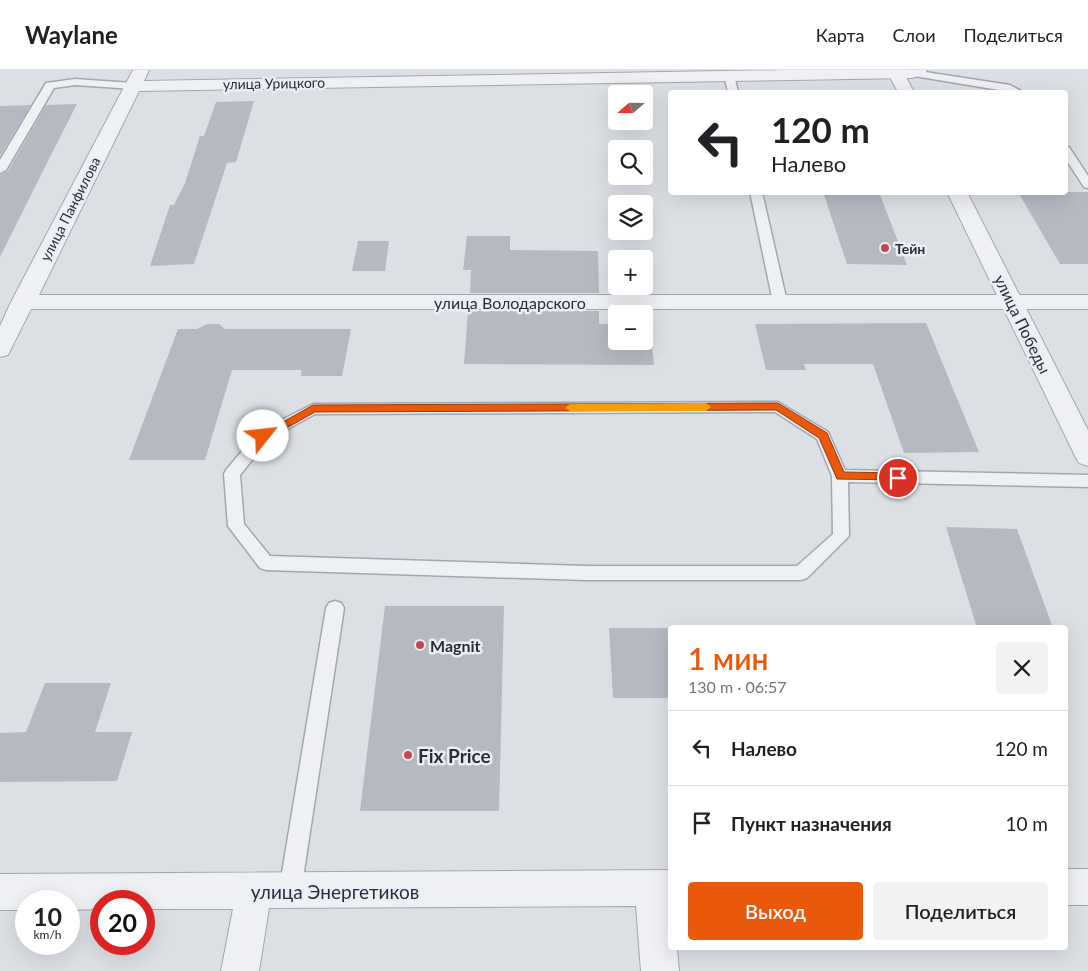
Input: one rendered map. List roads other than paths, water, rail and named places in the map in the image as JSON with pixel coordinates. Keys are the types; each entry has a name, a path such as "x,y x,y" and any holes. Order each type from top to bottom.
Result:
{"street":[{"name":"улица Урицкого","path":"137,78 729,75 905,71"},
{"path":"905,71 906,90"},
{"name":"улица Панфилова","path":"0,349 22,302 137,78"},
{"name":"улица Победы","path":"959,195 1088,456"},
{"name":"улица Володарского","path":"22,302 1088,302"},
{"path":"1068,887 1088,887"},
{"path":"660,971 661,888"},
{"name":"улица Энергетиков","path":"0,892 661,888"},
{"path":"240,971 254,891"}],"lane":[{"path":"905,71 1014,90"},
{"path":"729,75 733,90"},
{"path":"0,170 50,85 137,78"},
{"path":"1068,154 1088,185"},
{"path":"757,195 780,302"},
{"path":"778,407 823,436 840,476 841,536 801,573 585,573 266,563 236,526 232,474 263,436 313,409 778,407"},
{"path":"840,476 1088,481"},
{"path":"290,891 335,608"}],"place":[{"name":"Тейн","path":"885,248"},
{"name":"Magnit","path":"420,645"},
{"name":"Fix Price","path":"408,755"}]}
